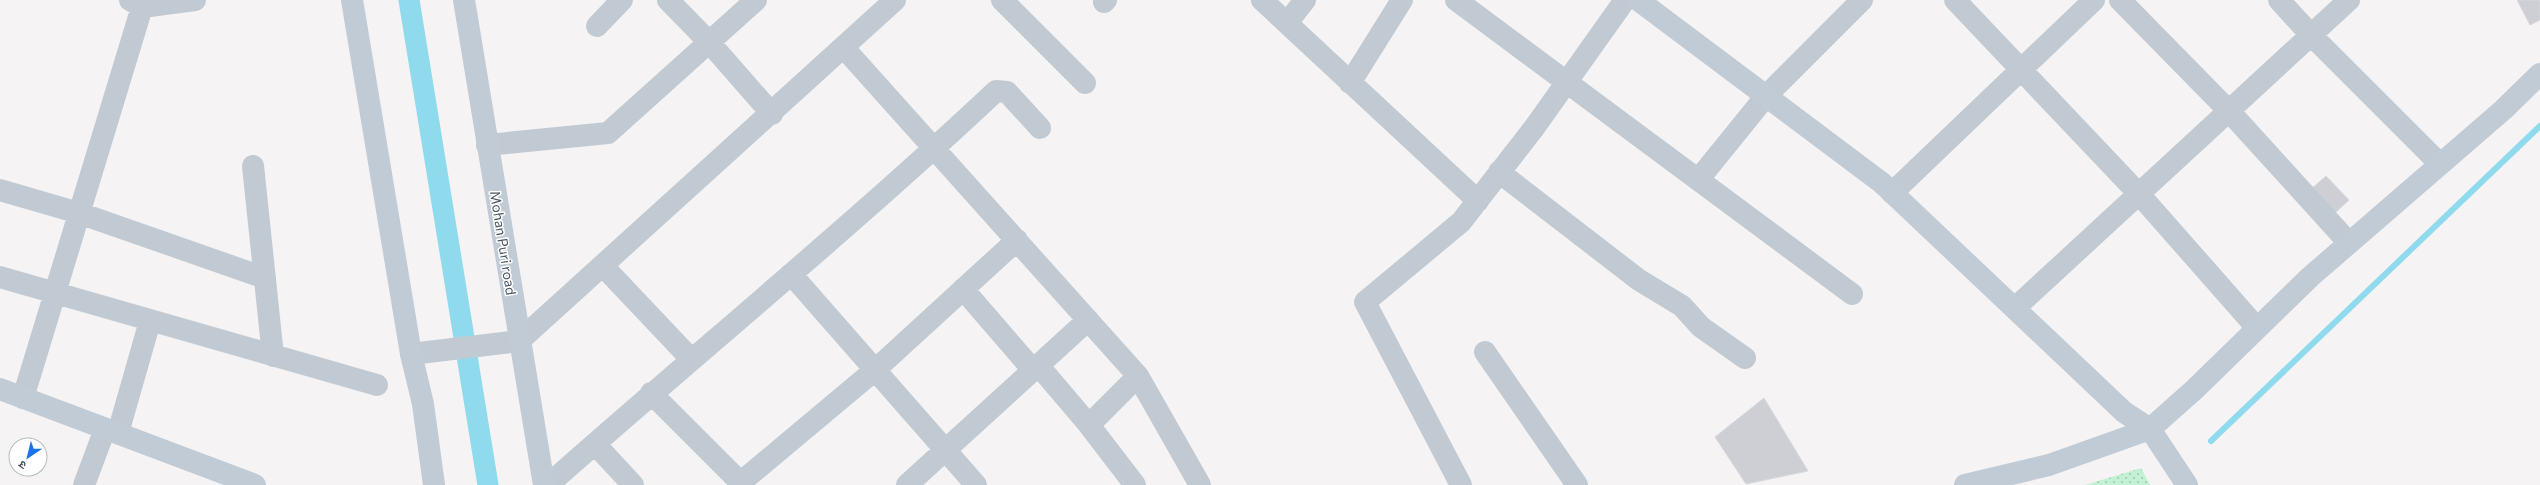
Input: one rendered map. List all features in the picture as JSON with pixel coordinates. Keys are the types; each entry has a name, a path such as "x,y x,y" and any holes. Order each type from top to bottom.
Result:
{"street":[{"path":"23,398 79,213 138,2 195,0"},
{"path":"352,0 411,354 423,404 434,485"},
{"name":"Mohan Puri road","path":"464,0 519,341 544,485"},
{"path":"597,26 622,0"},
{"path":"668,0 709,42 772,114"},
{"path":"487,145 608,133 756,0"},
{"path":"411,354 519,341 772,114 895,0"},
{"path":"1002,0 1085,83"},
{"path":"1262,0 1478,201"},
{"path":"1288,23 1305,0"},
{"path":"1350,83 1402,0"},
{"path":"1456,0 1852,294"},
{"path":"1461,485 1364,302 1461,222 1626,0"},
{"path":"1638,0 1892,193 2124,412 2150,428 2187,485"},
{"path":"1698,180 1766,96 1862,0"},
{"path":"1955,0 2139,194 2257,328"},
{"path":"1892,193 2020,69 2094,0"},
{"path":"2120,0 2228,111 2348,243"},
{"path":"2279,0 2311,35 2439,163"},
{"path":"2015,308 2349,0"},
{"path":"844,48 1138,376 1200,485"},
{"path":"1965,485 2049,465 2150,428 2195,389 2257,328 2348,243 2439,163 2503,110 2540,74"},
{"path":"548,485 651,393 935,149 996,91 1007,92 1040,128"},
{"path":"253,166 273,356"},
{"path":"1499,172 1639,280 1682,306 1702,327 1745,358"},
{"path":"0,190 79,213 265,278"},
{"path":"651,393 742,484 875,370 1017,240"},
{"path":"603,266 691,359"},
{"path":"791,274 976,485"},
{"path":"0,277 377,385"},
{"path":"963,289 1089,425 1135,485"},
{"path":"907,485 1088,320"},
{"path":"84,485 112,431 150,321"},
{"path":"1485,352 1577,485"},
{"path":"1089,425 1138,376"},
{"path":"0,389 255,485"},
{"path":"595,444 633,485"}],"green space":[{"path":"2141,468 2150,485 2085,485"}],"building":[{"path":"2517,0 2540,0 2540,20 2530,25"},
{"path":"2326,176 2349,200 2333,215 2310,190"},
{"path":"1764,398 1808,471 1746,484 1715,437"}],"waterway":[{"path":"409,0 488,485"},
{"path":"2211,441 2540,126"}]}
